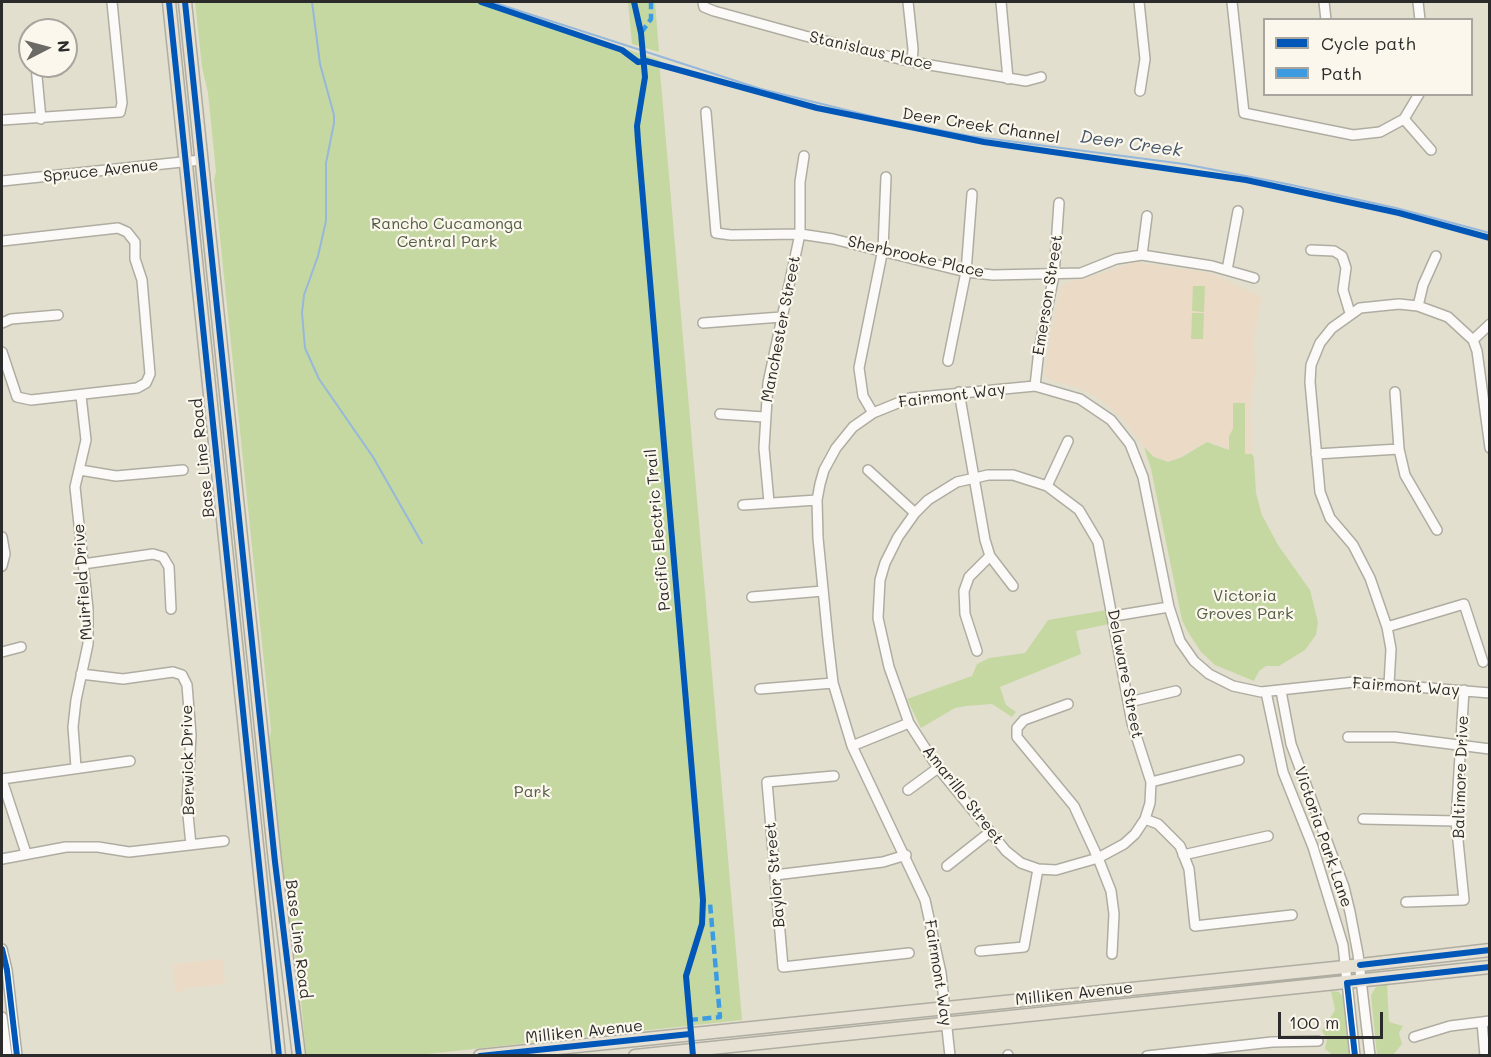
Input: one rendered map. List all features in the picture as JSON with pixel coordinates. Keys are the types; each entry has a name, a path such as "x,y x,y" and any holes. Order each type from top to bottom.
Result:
{"main road":[{"name":"Base Line Road","path":"169,2 279,1056"},
{"name":"Base Line Road","path":"185,2 276,873 299,1056"},
{"name":"Milliken Avenue","path":"480,1056 1346,967 1490,950"},
{"name":"Milliken Avenue","path":"635,1056 1490,967"}],"street":[{"path":"2,120 40,119 120,111 122,103 112,2"},
{"path":"909,2 914,49 912,62"},
{"path":"1001,2 1008,79"},
{"path":"1139,2 1145,59 1140,92"},
{"path":"1232,2 1244,113 1353,135 1380,132 1404,119 1418,96"},
{"path":"1324,2 1326,18"},
{"path":"1418,2 1420,18"},
{"name":"Stanislaus Place","path":"704,4 805,36 912,62 1008,79 1026,81 1041,78"},
{"path":"37,78 40,119"},
{"name":"Sherbrooke Place","path":"706,112 716,233 731,235 800,234 883,249 966,272 1004,275 1081,273 1116,259 1142,255 1227,270 1254,278"},
{"path":"1404,119 1431,150"},
{"name":"Manchester Street","path":"769,502 764,417 781,316 800,234 800,182 804,156"},
{"name":"Spruce Avenue","path":"2,181 201,160"},
{"path":"873,413 863,396 859,368 883,249 886,177"},
{"path":"948,361 966,272 972,194"},
{"name":"Emerson Street","path":"1035,386 1039,350 1054,274 1059,203"},
{"path":"1227,270 1238,211"},
{"path":"1142,255 1147,216"},
{"path":"2,241 118,228 127,232 135,242 135,259 142,280 150,374 147,383 137,388 31,400 17,397 2,352"},
{"path":"1311,250 1334,251 1342,256 1346,268 1343,290 1350,313"},
{"path":"1418,306 1423,285 1436,256"},
{"path":"1389,684 1391,649 1387,627 1362,560 1324,508 1316,454 1310,382 1311,365 1320,343 1332,328 1350,313 1379,305 1418,306 1448,317 1473,340 1486,399 1490,447"},
{"path":"2,323 11,319 58,315"},
{"path":"703,323 781,316"},
{"path":"1473,340 1490,324"},
{"name":"Fairmont Way","path":"950,1056 934,930 925,900 906,855 852,746 832,683 817,500 824,470 836,448 853,428 873,413 910,398 1035,386 1065,393 1096,408 1111,420 1130,444 1143,477 1169,607 1180,641 1194,661 1209,674 1233,686 1266,692 1354,682 1490,693"},
{"path":"959,392 973,477 990,556 1013,586"},
{"path":"1395,393 1399,449 1405,476 1437,530"},
{"name":"Muirfield Drive","path":"76,767 73,727 88,644 75,487 86,440 81,396"},
{"path":"720,414 764,417"},
{"path":"1047,486 1068,441"},
{"path":"1316,454 1399,449"},
{"path":"80,470 116,476 183,470"},
{"path":"868,470 915,513"},
{"name":"Delaware Street","path":"973,477 1013,475 1047,486 1079,510 1098,542 1129,702 1152,793 1145,819 1124,844 1098,858"},
{"name":"Amarillo Street","path":"973,477 942,490 915,513 898,537 885,563 878,599 878,618 887,658 909,723 938,768 1006,851 1021,863 1038,869"},
{"path":"743,505 817,500"},
{"path":"2,537 5,554 2,565"},
{"path":"83,564 153,554 163,557 170,567 171,609"},
{"path":"977,651 965,614 964,591 969,577 990,556"},
{"path":"752,597 823,591"},
{"path":"1387,627 1464,604 1483,662"},
{"path":"1114,616 1169,607"},
{"path":"2,652 21,647"},
{"name":"Berwick Drive","path":"81,674 123,679 174,672 182,675 187,685 190,735 187,805 191,845"},
{"path":"760,689 832,683"},
{"name":"Baltimore Drive","path":"1406,902 1464,900 1456,821 1464,690"},
{"path":"1129,702 1176,691"},
{"name":"Victoria Park Lane","path":"1281,691 1288,732 1306,790 1344,887 1360,965 1370,1056"},
{"name":"Victoria Park Lane","path":"1266,692 1283,771 1329,890 1343,945 1355,1056"},
{"path":"1068,704 1024,720 1017,728 1017,736 1074,806 1098,858 1111,891 1114,914 1112,954"},
{"path":"852,746 909,723"},
{"path":"1348,737 1395,737 1490,749"},
{"path":"1151,782 1239,760"},
{"path":"26,853 2,779 130,761"},
{"path":"908,790 938,768"},
{"name":"Baylor Street","path":"834,776 767,783 783,968 909,953"},
{"path":"1145,819 1158,824 1179,846 1189,869 1195,926 1292,915"},
{"path":"1363,819 1456,821"},
{"path":"947,866 990,832"},
{"path":"1183,855 1268,836"},
{"path":"2,859 66,847 129,852 224,841"},
{"path":"775,875 883,862 906,855"},
{"path":"980,951 1024,947 1038,869 1056,870 1098,858"},
{"path":"2,949 7,970 17,1056"},
{"path":"2,1017 7,1056"},
{"path":"1414,1037 1450,1026 1486,1022 1485,1056"},
{"path":"1147,1056 1272,1042 1318,1041"}],"shaded area":[{"path":"1135,262 1210,273 1262,297 1254,336 1255,373 1250,410 1252,454 1236,453 1218,444 1207,442 1172,461 1158,460 1144,447 1124,420 1101,400 1082,389 1050,380 1044,373 1060,288 1067,282 1084,279"},
{"path":"223,959 225,984 186,988 186,991 175,992 173,964"}],"green space":[{"name":"Rancho Cucamonga Central Park","path":"195,2 486,2 659,60 742,1020 427,1054 306,1055 299,979 284,894 269,745 271,730 214,180 216,172"},
{"path":"628,2 655,2 659,52 632,44"},
{"path":"1193,286 1205,286 1204,312 1192,311"},
{"path":"1192,313 1204,313 1203,339 1191,339"},
{"name":"Victoria Groves Park","path":"1233,403 1245,403 1245,454 1252,454 1254,458 1256,493 1262,515 1278,545 1310,590 1318,622 1316,635 1305,650 1279,666 1266,666 1259,671 1254,681 1215,665 1201,652 1182,620 1151,469 1144,447 1154,457 1168,462 1182,457 1207,442 1229,450 1229,436 1233,429"},
{"path":"1107,610 1109,624 1076,631 1081,654 1000,687 1006,705 1016,712 1012,717 992,704 966,706 955,708 921,728 907,699 972,676 977,664 989,658 1025,653 1048,620"},
{"path":"1387,984 1389,1022 1403,1026 1399,1033 1402,1044 1393,1055 1377,1055 1371,995 1376,987"},
{"path":"1331,991 1339,992 1344,998 1350,1055 1333,1055 1325,1049 1327,1039 1322,1031 1335,1010"}],"waterway":[{"path":"312,2 320,64 334,115 334,123 326,163 326,221 318,256 304,295 302,313 305,348 319,379 373,457 422,543"},
{"name":"Deer Creek","path":"492,2 761,89 883,119 970,136 1184,164 1396,208 1490,233"}],"marked path":[{"path":"641,33 651,19 651,2"},
{"path":"689,1020 720,1017 710,903"}],"cycle path":[{"path":"169,2 279,1056"},
{"path":"185,2 275,862 299,1056"},
{"name":"Deer Creek Channel","path":"481,2 622,50 638,62 646,61 817,108 984,142 1246,180 1399,213 1490,238"},
{"name":"Pacific Electric Trail","path":"634,2 641,33 645,77 637,126 638,141 703,900 702,924 686,976 693,1056"},
{"path":"2,949 7,970 17,1056"},
{"path":"1360,965 1490,950"},
{"path":"1355,1056 1347,983 1490,967"},
{"path":"480,1056 690,1034"}],"park label":[{"name":"Park","path":"532,792"}]}
